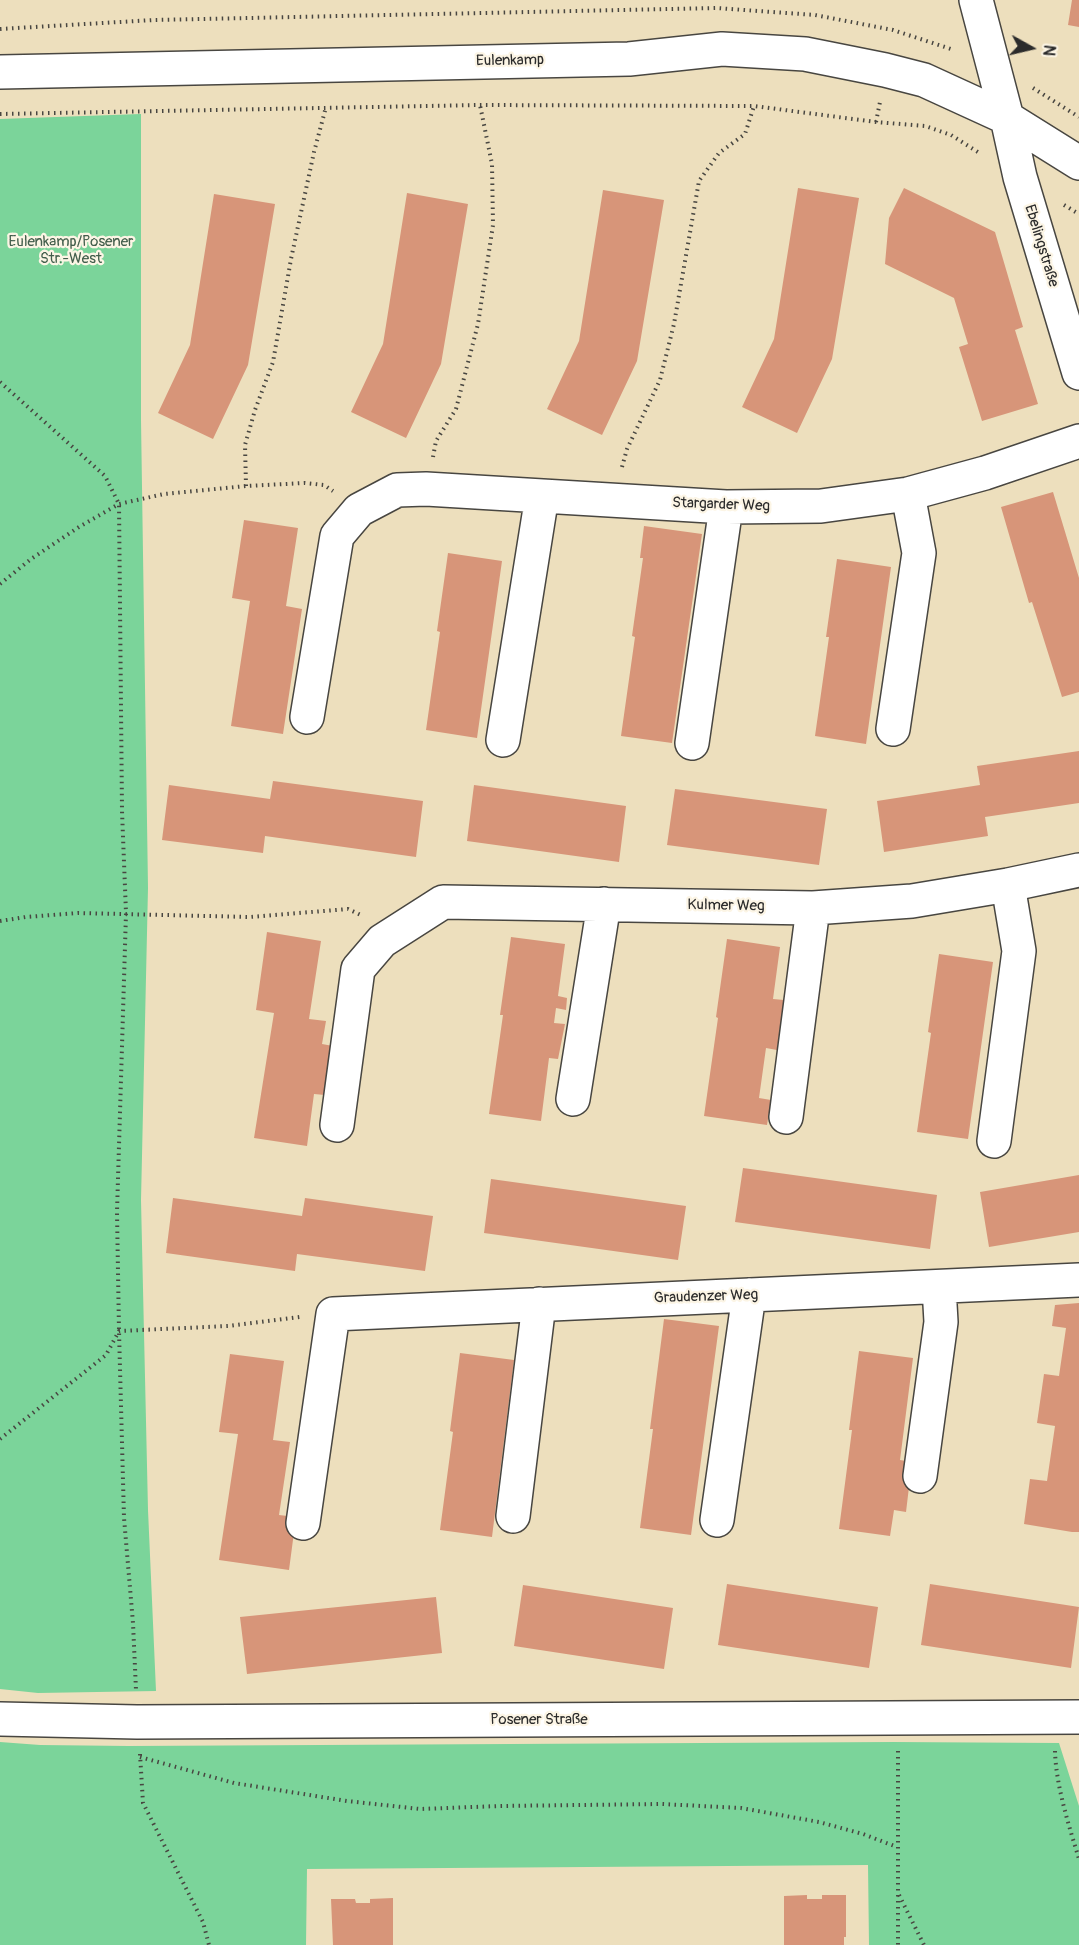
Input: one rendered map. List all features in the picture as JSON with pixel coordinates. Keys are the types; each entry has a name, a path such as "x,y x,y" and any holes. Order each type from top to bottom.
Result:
{"street":[{"name":"Ebelingstraße","path":"976,0 1020,177 1079,373"},
{"name":"Eulenkamp","path":"0,72 629,59 722,50 805,54 924,80 1007,118 1079,163"},
{"name":"Stargarder Weg","path":"359,510 397,490 426,489 726,507 820,506 908,494 985,473 1079,441"},
{"path":"893,729 919,553 908,494"},
{"path":"503,740 542,496"},
{"path":"692,743 726,507"},
{"path":"307,717 337,536 359,510"},
{"name":"Kulmer Weg","path":"337,1125 358,969 382,941 443,902 813,908 912,901 1079,870"},
{"path":"994,1141 1019,951 1008,885"},
{"path":"573,1099 604,904"},
{"path":"786,1117 813,908"},
{"name":"Graudenzer Weg","path":"333,1314 1079,1280"},
{"path":"920,1476 941,1322 939,1287"},
{"path":"717,1520 749,1295"},
{"path":"513,1516 539,1304"},
{"path":"303,1523 333,1314"},
{"name":"Posener Straße","path":"0,1719 137,1722 1066,1717"}],"path":[{"path":"0,29 154,20 716,9 815,15 893,30 992,61"},
{"path":"426,489 436,441 456,409 478,324 493,225 492,164 480,105"},
{"path":"0,114 480,105 754,106 925,126 951,135 1020,177"},
{"path":"613,500 627,449 660,380 674,324 699,181 719,153 745,134 754,106"},
{"path":"246,486 245,445 273,362 291,259 326,107"},
{"path":"0,382 105,476 119,504 122,811 126,914 117,1212 124,1518 133,1623 143,1803 203,1922 209,1945"},
{"path":"0,584 31,559 78,527 119,504 164,494 246,486 324,484 359,510"},
{"path":"0,921 78,913 250,917 348,909 370,919 382,941"},
{"path":"119,1331 228,1326 333,1314"},
{"path":"0,1439 106,1355 119,1331"},
{"path":"1066,1717 1055,1763 1070,1832 1079,1860"},
{"path":"898,1718 898,1945"},
{"path":"140,1757 234,1783 347,1802 420,1809 662,1804 741,1808 819,1822 863,1834 897,1847"},
{"path":"897,1891 924,1945"}],"green space":[{"name":"Eulenkamp/Posener Str.-West","path":"141,114 141,420 148,888 141,1200 148,1510 156,1691 38,1693 0,1689 0,119"},
{"path":"0,1742 129,1746 1059,1743 1079,1806 1079,1945 869,1945 868,1865 307,1869 306,1945 0,1945"}],"building":[{"path":"1072,0 1079,0 1079,27 1068,25"},
{"path":"798,188 859,198 832,359 797,433 742,407 774,339"},
{"path":"904,188 995,232 1023,327 1015,330 1038,404 982,421 959,347 968,344 954,298 885,264 889,218"},
{"path":"603,190 664,200 637,361 602,435 547,409 579,341"},
{"path":"407,193 468,204 441,364 406,438 351,412 383,344"},
{"path":"214,194 275,204 248,365 213,439 158,413 190,345"},
{"path":"1053,492 1079,578 1079,692 1062,697 1032,602 1029,603 1001,507"},
{"path":"244,520 298,528 286,606 302,609 283,734 231,726 250,601 232,598"},
{"path":"644,526 702,534 672,743 621,736 635,637 632,636 643,558 640,558"},
{"path":"448,553 502,561 477,738 426,730 440,632 437,631"},
{"path":"837,559 891,567 866,744 815,736"},
{"path":"1079,751 1079,803 985,817 988,836 884,852 877,801 980,785 977,766"},
{"path":"273,781 423,801 416,857 265,836 263,853 162,840 169,785 270,799"},
{"path":"474,785 626,806 619,862 467,841"},
{"path":"675,789 827,809 819,865 667,845"},
{"path":"267,932 321,941 309,1019 326,1021 322,1044 333,1046 325,1095 314,1094 307,1146 254,1138 274,1013 256,1010"},
{"path":"511,937 565,944 558,996 567,998 566,1010 556,1008 554,1023 565,1024 558,1059 549,1058 541,1121 489,1114"},
{"path":"727,939 780,947 773,999 784,1000 777,1050 766,1048 759,1098 771,1100 767,1125 704,1116"},
{"path":"939,954 993,962 968,1139 917,1132"},
{"path":"743,1168 937,1195 930,1249 735,1222"},
{"path":"1079,1175 1079,1232 989,1247 980,1192"},
{"path":"491,1179 686,1206 678,1260 484,1233"},
{"path":"173,1198 302,1216 305,1198 433,1216 425,1271 297,1254 295,1271 166,1253"},
{"path":"1079,1303 1079,1532 1072,1532 1024,1524 1030,1479 1047,1481 1055,1426 1037,1423 1044,1374 1059,1376 1066,1328 1052,1326 1055,1305"},
{"path":"664,1319 719,1326 691,1535 640,1528"},
{"path":"859,1351 913,1358 900,1460 912,1462 906,1512 894,1510 890,1536 839,1529 852,1430 849,1430"},
{"path":"460,1353 514,1360 492,1537 440,1530 453,1432 450,1431"},
{"path":"230,1354 284,1361 273,1440 290,1442 279,1515 296,1517 289,1570 219,1560 238,1434 219,1432"},
{"path":"727,1584 878,1607 869,1668 718,1645"},
{"path":"930,1584 1079,1607 1071,1668 921,1645"},
{"path":"523,1585 673,1608 664,1669 514,1646"},
{"path":"436,1597 442,1653 247,1674 240,1617"},
{"path":"807,1895 807,1899 822,1899 822,1895 846,1895 844,1945 784,1945 784,1896"},
{"path":"393,1898 393,1945 333,1945 331,1899 355,1899 356,1903 370,1903 370,1899"}]}
